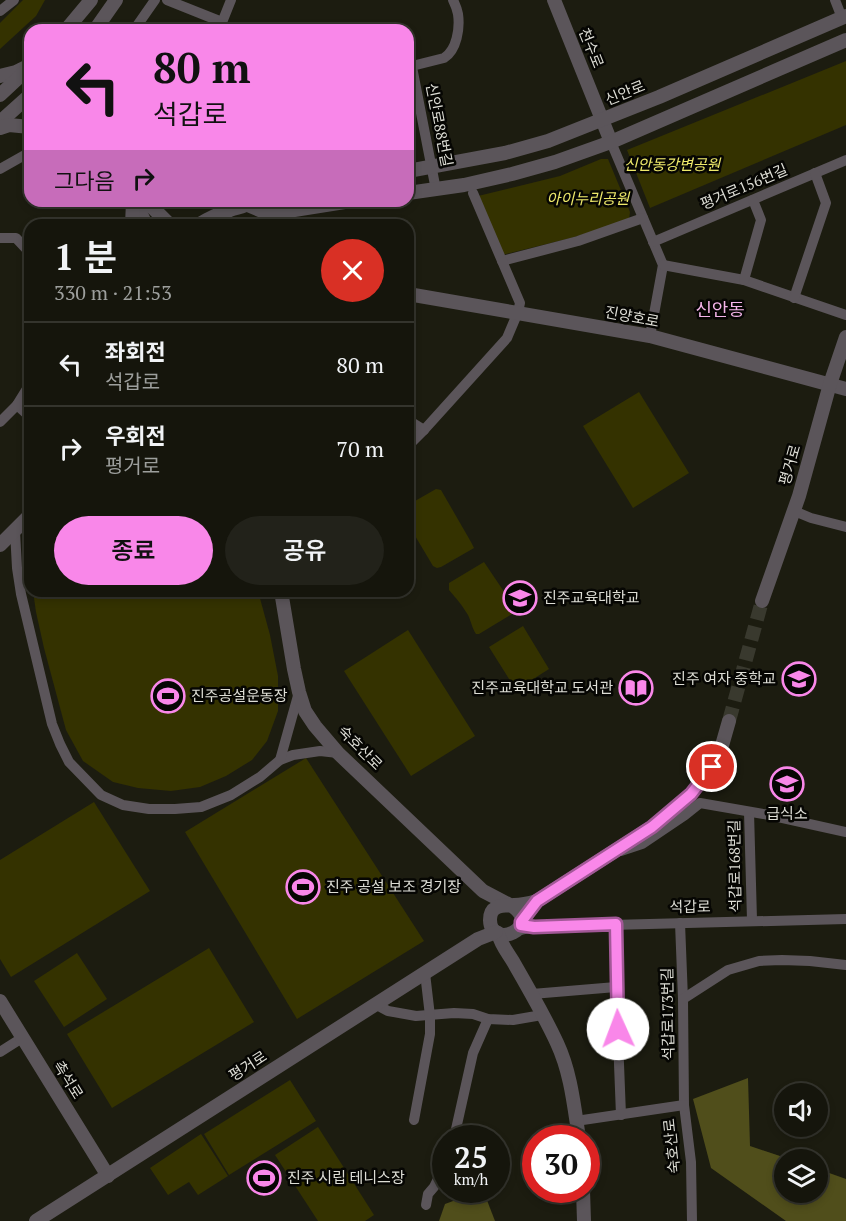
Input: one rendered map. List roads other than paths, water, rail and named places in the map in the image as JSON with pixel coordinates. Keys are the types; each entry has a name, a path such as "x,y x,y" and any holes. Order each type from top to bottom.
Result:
{"street":[{"path":"0,11 14,0"},
{"path":"71,24 91,0"},
{"path":"99,24 116,0"},
{"path":"138,24 155,0"},
{"path":"167,0 217,24"},
{"path":"222,24 231,0"},
{"name":"신안로88번길","path":"414,66 444,58 454,48 458,12 453,0"},
{"name":"천수로","path":"554,0 611,142"},
{"path":"835,0 844,17"},
{"name":"신안로","path":"414,170 505,153 548,141 844,17"},
{"path":"414,193 512,174 555,162 611,142 846,40"},
{"path":"0,76 24,69"},
{"path":"24,71 2,91 24,102"},
{"name":"신안로88번길","path":"414,86 436,190"},
{"path":"0,122 24,105"},
{"path":"0,128 9,125 24,126"},
{"path":"611,142 663,264 650,336"},
{"path":"0,169 24,155"},
{"name":"평거로156번길","path":"653,242 846,160"},
{"path":"794,298 826,203 814,173"},
{"path":"414,440 507,338 518,312 520,303 473,193"},
{"path":"744,280 761,220 753,200"},
{"path":"152,207 164,219"},
{"path":"208,219 238,207"},
{"path":"257,207 269,214 313,207"},
{"path":"225,219 229,210"},
{"path":"502,261 578,241 643,218"},
{"path":"0,238 16,238 24,247"},
{"path":"663,264 744,280 846,315"},
{"name":"진양호로","path":"414,295 650,336 846,389"},
{"name":"평거로","path":"762,601 794,511 830,384 846,337"},
{"path":"0,422 17,405 24,394"},
{"path":"17,405 24,411"},
{"path":"414,424 424,430"},
{"path":"794,511 846,527"},
{"path":"0,545 24,521"},
{"path":"15,531 21,594 52,724 69,762 100,795 123,805 149,809 201,807 231,795 260,777 280,760 306,753 338,753"},
{"name":"숙호산로","path":"282,597 299,692 305,711 315,726 338,753 483,891"},
{"path":"280,760 299,692"},
{"path":"478,939 498,907 537,901 652,827 691,794 712,767 721,749 729,721"},
{"name":"석갑로168번길","path":"607,856 642,844 700,803 846,832"},
{"name":"석갑로168번길","path":"749,812 752,920"},
{"path":"483,891 520,913 521,928"},
{"path":"483,891 491,915 491,925 558,1043 566,1066 577,1125"},
{"path":"507,951 508,945 537,901"},
{"name":"석갑로","path":"521,928 846,918"},
{"name":"석갑로173번길","path":"680,923 684,1105"},
{"path":"616,924 621,1115"},
{"path":"497,933 505,936 521,928"},
{"name":"평거로","path":"36,1221 478,939 497,933"},
{"path":"683,999 729,970 759,961 810,961 846,965"},
{"path":"414,1119 430,1034 424,973"},
{"path":"532,994 616,987"},
{"name":"촉석로","path":"0,1001 108,1176"},
{"path":"375,1004 388,1011 416,1016 453,1013 473,1014 488,1019 513,1020 542,1015"},
{"path":"457,1125 473,1053 488,1019"},
{"path":"0,1052 22,1038"},
{"name":"숙호산로","path":"576,1121 684,1105 691,1162 692,1221"},
{"path":"426,1204 428,1194 432,1189"},
{"path":"584,1203 584,1221"}],"tunnel":[{"path":"729,721 762,601"}],"place":[{"name":"진주교육대학교","path":"520,598"},
{"name":"진주 여자 중학교","path":"799,679"},
{"name":"진주교육대학교 도서관","path":"636,688"},
{"name":"진주공설운동장","path":"168,696"},
{"name":"급식소","path":"787,784"},
{"name":"진주 공설 보조 경기장","path":"303,887"},
{"name":"진주 시립 테니스장","path":"264,1178"}],"district":[{"name":"신안동","path":"720,310"}],"park label":[{"name":"신안동강변공원","path":"672,165"},
{"name":"아이누리공원","path":"588,199"}]}
